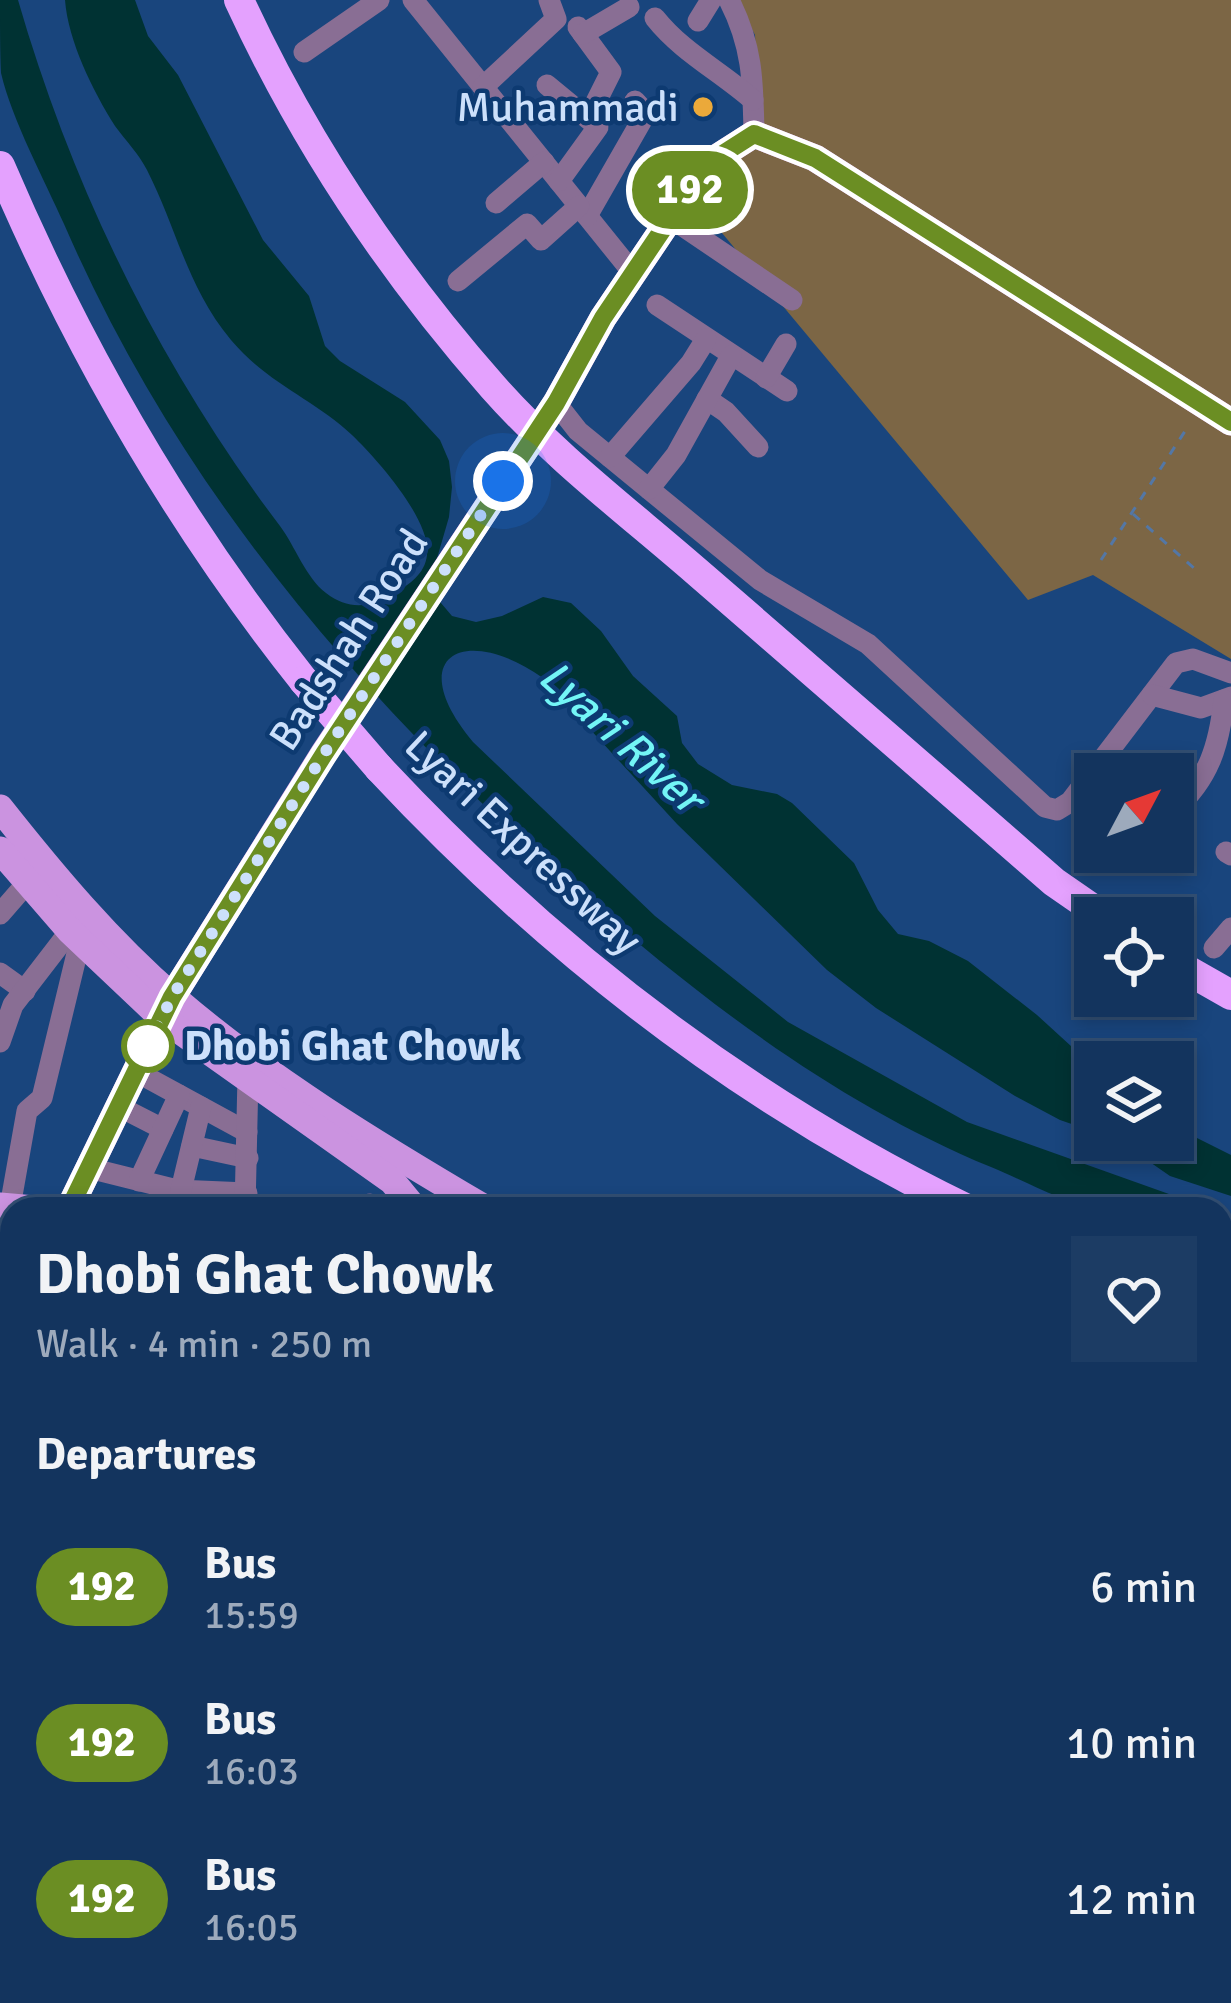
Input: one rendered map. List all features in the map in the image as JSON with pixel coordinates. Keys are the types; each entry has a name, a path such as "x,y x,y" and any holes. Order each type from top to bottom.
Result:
{"highway":[{"path":"239,0 271,68 342,190 412,290 496,391 578,468 1076,897"},
{"name":"Lyari Expressway","path":"0,166 50,278 136,440 234,590 379,768 496,888 627,998 785,1108 944,1197"},
{"path":"1194,974 1231,995"}],"main road":[{"name":"Badshah Road","path":"75,1197 167,1007 556,403 603,318 698,177 718,157 754,134"},
{"path":"754,134 815,158 1231,422"},
{"path":"0,808 167,1007 466,1197"},
{"path":"0,850 75,936 248,1076 392,1181 405,1197"}],"street":[{"path":"304,52 379,0"},
{"path":"413,0 633,273"},
{"path":"483,87 556,19 548,0"},
{"path":"698,21 711,0"},
{"path":"729,0 746,33 754,134"},
{"path":"587,118 610,72 581,30 629,7"},
{"path":"655,18 685,51 709,62 753,100"},
{"path":"547,85 598,128 559,181"},
{"path":"458,281 527,224 541,240 583,211 646,113 635,101"},
{"path":"496,203 544,163"},
{"path":"671,218 792,300"},
{"path":"657,305 787,391"},
{"path":"610,457 706,339"},
{"path":"766,378 786,344"},
{"path":"649,489 676,454 731,356"},
{"path":"706,400 726,412 758,447"},
{"path":"556,403 578,431 760,580 868,644 1045,807 1057,810 1070,802 1170,670 1185,659 1231,674"},
{"path":"1153,695 1202,708 1228,699"},
{"path":"1194,791 1211,764 1228,699"},
{"path":"1,911 27,883"},
{"path":"1214,948 1231,928"},
{"path":"0,1042 13,998 75,936"},
{"path":"14,1197 27,1111 42,1098 75,936"},
{"path":"0,973 13,998"},
{"path":"135,1071 247,1132"},
{"path":"246,1197 248,1076"},
{"path":"139,1181 179,1095"},
{"path":"118,1106 164,1129"},
{"path":"181,1190 201,1107"},
{"path":"192,1146 248,1158"},
{"path":"89,1168 222,1197"}],"path":[{"path":"1101,560 1203,404"},
{"path":"1132,513 1195,569"}],"shaded area":[{"path":"737,0 1231,0 1231,659 1093,575 1028,600 702,209 742,154 760,148 755,35"}],"water":[{"name":"Lyari River","path":"0,0 18,0 65,140 159,341 319,587 334,598 359,605 399,591 415,578 427,555 412,508 352,435 260,368 231,340 193,278 147,170 90,82 76,49 65,0 135,0 148,36 178,75 263,240 309,296 325,346 340,361 405,402 440,440 452,487 449,517 433,572 435,596 452,616 476,622 543,597 571,603 601,631 633,676 677,716 682,743 698,764 732,785 777,794 792,803 854,863 878,910 898,934 929,941 968,961 1074,1049 1074,1125 1015,1096 876,1008 827,970 677,824 543,678 488,652 467,651 451,657 443,670 443,688 452,713 473,742 655,916 788,1022 967,1122 1177,1197 1059,1197 882,1114 731,1016 590,902 509,829 358,674 288,593 224,507 165,418 111,323 13,110 1,73"},
{"path":"1194,1136 1231,1155 1231,1196 1170,1176 1148,1161 1194,1161"}],"bus line":[{"name":"192","path":"75,1197 172,997 324,754 556,403 603,318 698,177 718,157 754,134 815,158 1231,422"}],"place":[{"name":"Muhammadi","path":"703,107"},
{"name":"Dhobi Ghat Chowk","path":"148,1046"}],"route":[{"path":"148,1046 172,997 324,754 503,481"}]}
